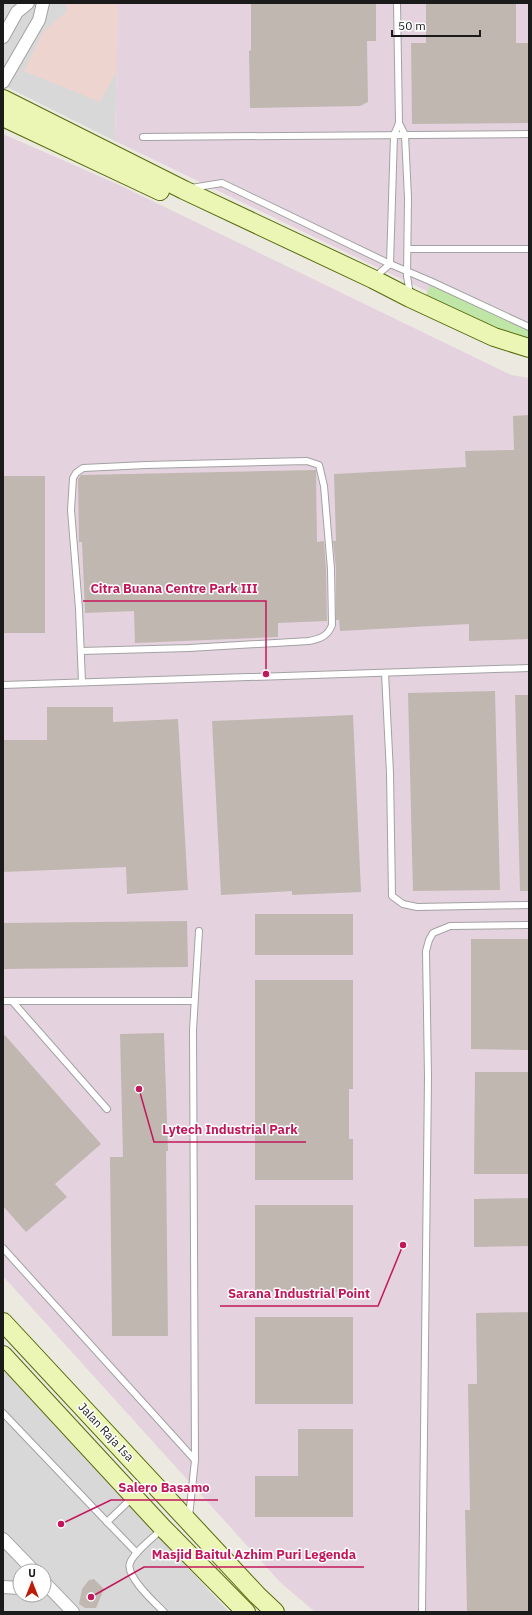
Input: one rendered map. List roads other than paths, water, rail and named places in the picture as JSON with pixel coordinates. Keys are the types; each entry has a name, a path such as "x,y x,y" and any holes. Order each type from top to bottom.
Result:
{"main road":[{"path":"3,99 368,283"},
{"path":"3,118 409,302 494,337 529,348"},
{"path":"409,302 488,346 529,358"},
{"name":"Jalan Raja Isa","path":"3,1322 257,1595 275,1612"},
{"name":"Jalan Raja Isa","path":"3,1355 163,1528 246,1612"}],"street":[{"path":"3,37 17,12 28,3"},
{"path":"3,82 39,20 43,3"},
{"path":"3,1539 26,1563"},
{"path":"52,1594 73,1612"}],"lane":[{"path":"368,283 390,264 394,135 399,123 397,3"},
{"path":"399,123 405,135 409,302"},
{"path":"143,136 529,134"},
{"path":"184,190 222,183 390,264 529,327"},
{"path":"408,249 529,249"},
{"path":"81,651 189,648 309,641 324,636 330,631 332,625 331,577 324,486 319,465 307,460 83,468 78,471 73,478 71,510 82,682"},
{"path":"3,685 529,668"},
{"path":"384,673 390,773 392,896 403,904 416,907 529,905"},
{"path":"422,1612 428,1077 426,951 433,933 450,926 529,925"},
{"path":"189,1522 195,1460 193,1030 199,931"},
{"path":"3,1001 194,1001"},
{"path":"12,1001 107,1109"},
{"path":"3,1248 195,1460"},
{"path":"3,1413 137,1553"},
{"path":"107,1522 134,1497"},
{"path":"163,1528 137,1553 130,1563 133,1579 164,1612"}],"place":[{"name":"Citra Buana Centre Park III","path":"266,674"},
{"name":"Lytech Industrial Park","path":"139,1089"},
{"name":"Sarana Industrial Point","path":"403,1245"},
{"name":"Salero Basamo","path":"61,1524"},
{"name":"Masjid Baitul Azhim Puri Legenda","path":"91,1597"}]}
